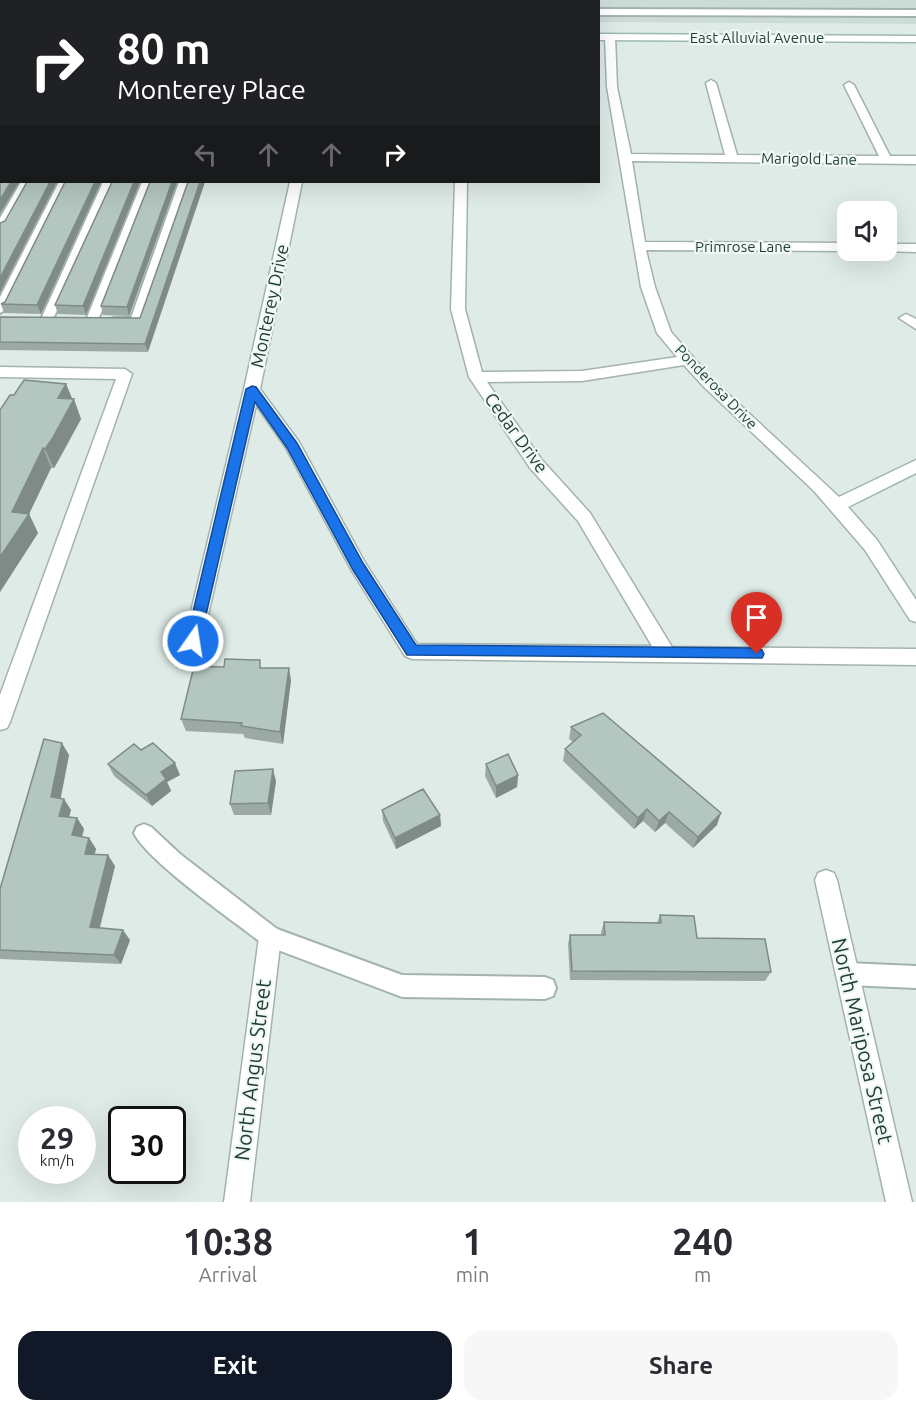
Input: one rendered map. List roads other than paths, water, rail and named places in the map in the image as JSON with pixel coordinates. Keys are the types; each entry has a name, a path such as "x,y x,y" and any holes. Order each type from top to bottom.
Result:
{"street":[{"name":"East Alluvial Avenue","path":"604,37 916,39"},
{"name":"Ponderosa Drive","path":"604,37 605,87 626,157 639,246 648,287 664,333 708,383 820,488 871,545 916,615"},
{"path":"711,83 732,158"},
{"name":"Marigold Lane","path":"849,85 886,159"},
{"name":"Marigold Lane","path":"626,157 916,160"},
{"name":"Monterey Drive","path":"193,641 252,389 296,183"},
{"name":"Cedar Drive","path":"460,183 458,309 476,377 536,464 584,517 666,653"},
{"name":"Primrose Lane","path":"639,246 837,247"},
{"path":"897,248 916,248"},
{"path":"476,377 582,376 688,360"},
{"path":"0,372 125,374 0,722"},
{"path":"252,389 292,446 358,566 412,651 916,657"},
{"path":"836,506 916,466"},
{"name":"North Mariposa Street","path":"826,880 899,1202"},
{"name":"North Angus Street","path":"237,1202 270,937"}],"lane":[{"path":"600,12 916,13"},
{"path":"0,228 26,183"},
{"path":"0,309 64,183"},
{"path":"63,319 41,319 109,183"},
{"path":"148,183 87,320 136,322 185,183"},
{"path":"144,833 173,861 270,937 402,986 545,988"},
{"path":"847,974 916,978"}]}
